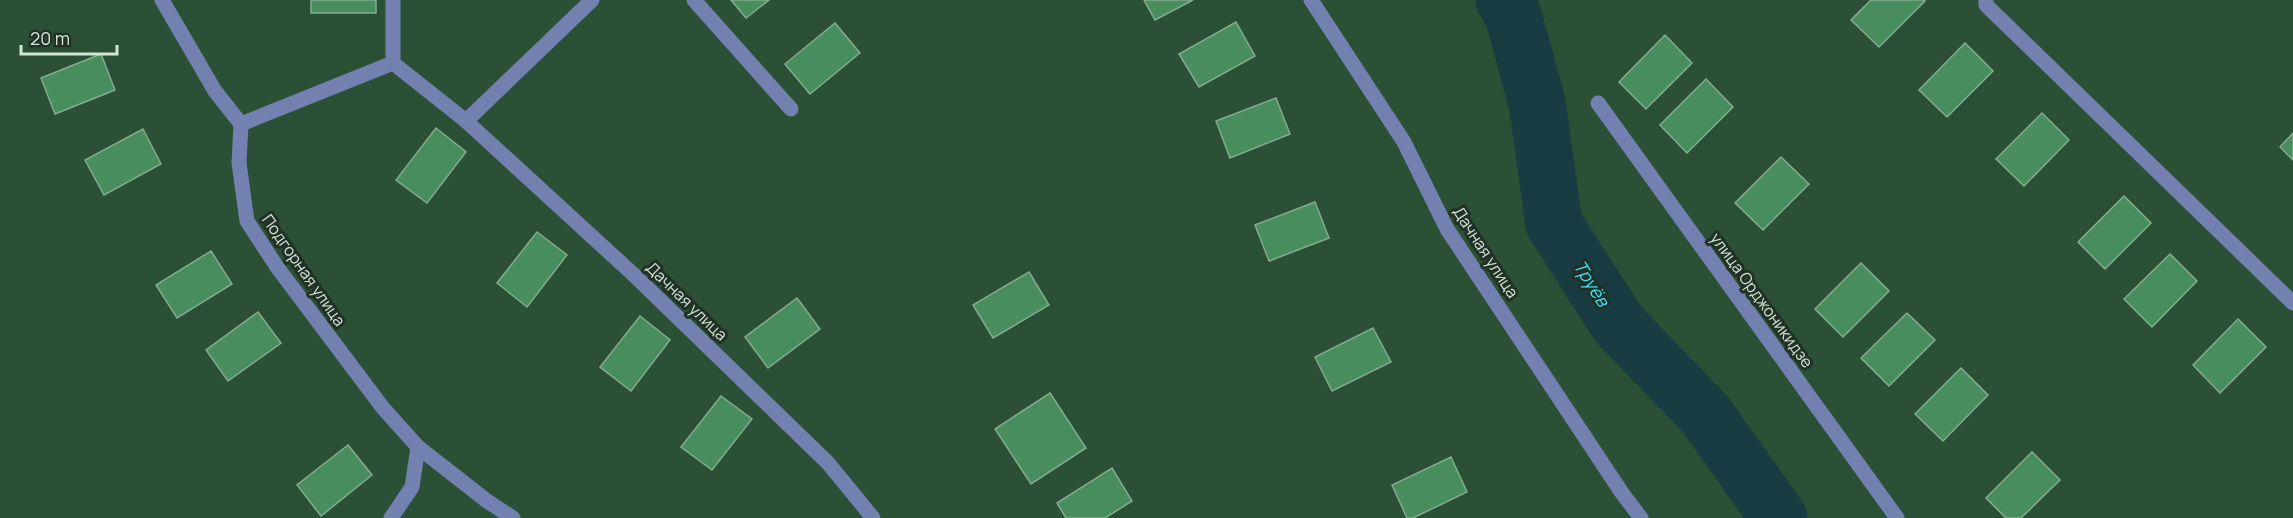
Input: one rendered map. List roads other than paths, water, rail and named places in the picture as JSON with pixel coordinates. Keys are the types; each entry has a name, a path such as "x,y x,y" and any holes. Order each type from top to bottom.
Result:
{"street":[{"path":"162,0 215,91 241,124 393,63 393,0"},
{"path":"466,121 592,0"},
{"path":"694,0 791,109"},
{"name":"Дачная улица","path":"1311,0 1404,142 1447,229 1622,493 1641,518"},
{"path":"1986,0 1986,4 2293,303"},
{"name":"Дачная улица","path":"393,63 466,121 634,275 820,455 873,518"},
{"name":"улица Орджоникидзе","path":"1598,103 1897,518"},
{"name":"Подгорная улица","path":"241,124 239,163 246,220 277,267 376,399 418,447 487,501 513,518"},
{"path":"391,518 412,487 418,447"}],"waterway":[{"name":"Труёв","path":"1504,0 1513,15 1537,103 1554,224 1619,325 1705,414 1779,518"}]}
